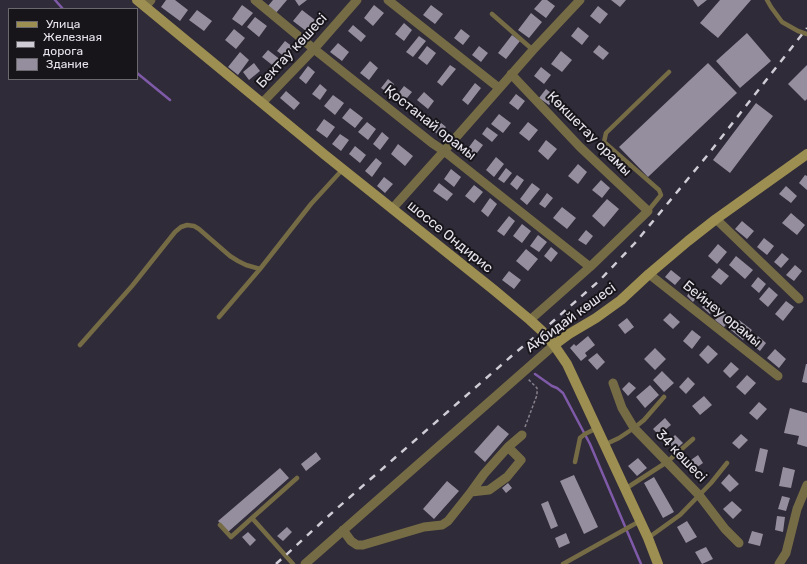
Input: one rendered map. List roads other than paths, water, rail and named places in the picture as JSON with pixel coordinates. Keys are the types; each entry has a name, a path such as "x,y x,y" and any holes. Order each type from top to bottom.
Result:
{"main road":[{"name":"шоссе Ондирис","path":"137,0 148,3 262,103 530,320 554,344 567,364 648,538 658,564"},
{"name":"Ақбидай көшесі","path":"554,344 596,318 621,300 688,241 716,219 807,154"}],"street":[{"name":"Қостанай орамы","path":"255,0 314,49 590,267"},
{"name":"Бектау көшесі","path":"262,103 314,49 357,0"},
{"path":"388,0 499,88"},
{"path":"392,209 511,74 580,0"},
{"name":"Көкшетау орамы","path":"511,74 580,147 648,211"},
{"path":"530,320 590,267 648,211"},
{"path":"716,219 799,299"},
{"name":"Бейнеу орамы","path":"650,274 778,376"},
{"name":"Ақбидай көшесі","path":"305,564 554,344"},
{"name":"34 көшесі","path":"613,383 622,408 634,428 699,495 725,529 739,543"},
{"path":"343,530 351,541 357,545 364,545 424,527 442,525 448,521 484,474 508,447 522,435"},
{"path":"471,492 489,490 507,477 522,460 508,447"},
{"path":"779,564 786,553 797,509 807,486"}],"lane":[{"path":"767,0 782,22 807,34"},
{"path":"492,14 533,50"},
{"path":"648,211 661,195 659,190 604,142 606,133 669,72"},
{"path":"219,317 260,269 311,204 343,169"},
{"path":"80,345 132,286 175,232 181,227 187,225 194,226 230,256 246,265 260,269"},
{"path":"604,445 619,438 644,420 664,397"},
{"path":"575,462 580,438 597,428"},
{"path":"625,489 666,462 693,439"},
{"path":"648,538 680,516 711,483 727,463"},
{"path":"220,525 231,537 297,478"},
{"path":"252,518 293,564"},
{"path":"563,564 640,521"}],"waterway":[{"path":"55,0 62,8"},
{"path":"138,74 170,100"},
{"path":"535,374 563,393 590,444 641,564"}],"railway":[{"path":"276,564 334,511 600,280 635,243 706,157 807,28"}]}
